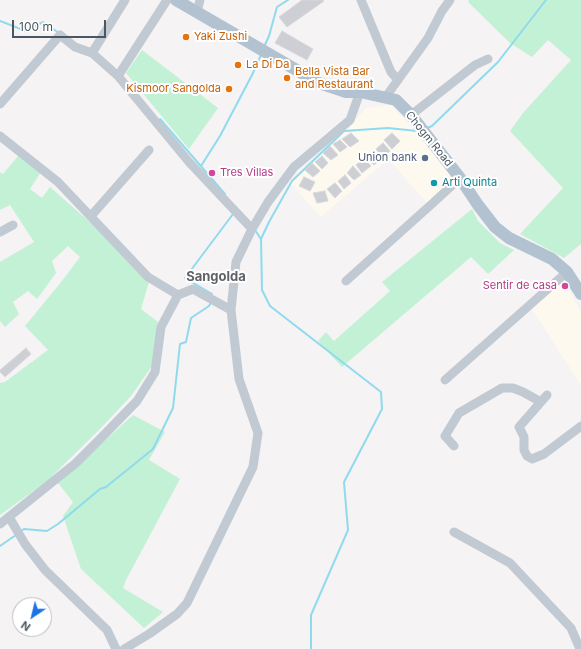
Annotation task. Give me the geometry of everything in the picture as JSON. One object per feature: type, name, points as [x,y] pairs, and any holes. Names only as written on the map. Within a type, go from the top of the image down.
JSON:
[{"type":"main road","name":"Chogm Road","points":[[176,0],[198,6],[319,83],[346,92],[360,92],[396,100],[411,115],[460,178],[495,227],[509,238],[552,259],[567,272],[581,294]]},
{"type":"street","points":[[92,53],[125,0]]},
{"type":"street","points":[[118,76],[168,0]]},
{"type":"street","points":[[361,0],[391,72],[398,80]]},
{"type":"street","points":[[385,98],[428,38],[442,11],[450,0]]},
{"type":"street","points":[[0,104],[60,35],[74,47],[92,53],[118,76],[189,162],[252,229]]},
{"type":"street","points":[[411,115],[475,65],[488,59]]},
{"type":"street","points":[[124,649],[149,634],[177,614],[187,603],[253,467],[258,433],[240,379],[231,310],[236,262],[252,229],[268,202],[294,167],[350,120],[360,92]]},
{"type":"street","points":[[0,136],[58,182],[148,277],[178,295]]},
{"type":"street","points":[[91,216],[149,150]]},
{"type":"street","points":[[346,281],[460,178]]},
{"type":"street","points":[[0,232],[13,225]]},
{"type":"street","points":[[445,380],[567,272]]},
{"type":"street","points":[[0,524],[76,463],[137,401],[155,372],[161,327],[178,295],[193,289],[231,310]]},
{"type":"street","points":[[454,446],[445,436],[459,413],[502,388],[513,388],[541,402]]},
{"type":"street","points":[[547,395],[519,427],[524,437],[524,450],[528,456],[532,459],[544,454],[581,426]]},
{"type":"street","points":[[9,517],[45,570],[107,630],[116,649]]},
{"type":"street","points":[[454,532],[510,563],[571,628],[580,649]]},
{"type":"shaded area","points":[[391,105],[456,178],[427,203],[388,159],[321,217],[290,183],[344,133],[366,108]]},
{"type":"shaded area","points":[[563,280],[581,312],[581,385],[531,308]]},
{"type":"green space","points":[[469,0],[581,0],[581,244],[564,258],[520,234],[563,188],[510,131],[523,113],[571,60],[548,40],[532,57],[510,43],[468,2]]},
{"type":"green space","points":[[142,50],[218,108],[189,149],[126,73]]},
{"type":"green space","points":[[19,155],[41,172],[30,189],[42,198],[50,187],[92,224],[149,282],[141,309],[158,322],[152,366],[131,396],[46,482],[0,515],[0,383],[5,382],[48,350],[25,326],[80,257],[68,246],[52,261],[56,273],[37,299],[28,291],[13,302],[19,314],[5,327],[0,321],[0,262],[34,242],[10,205],[0,210],[0,172],[3,174]]},
{"type":"green space","points":[[472,209],[478,221],[500,243],[514,250],[488,274],[471,257],[342,367],[318,341],[326,332],[334,341],[390,291],[382,282]]},
{"type":"green space","points":[[133,415],[165,432],[149,460],[180,479],[123,588],[163,612],[144,628],[81,569],[63,516],[73,502],[58,483]]},
{"type":"building","points":[[302,0],[324,1],[287,27],[279,17]]},
{"type":"building","points":[[282,31],[313,49],[307,60],[275,43]]},
{"type":"building","points":[[351,133],[359,141],[350,147],[342,139]]},
{"type":"building","points":[[392,133],[400,141],[392,149],[384,140]]},
{"type":"building","points":[[340,140],[347,147],[340,152],[333,144]]},
{"type":"building","points":[[383,143],[390,151],[383,158],[376,149]]},
{"type":"building","points":[[330,146],[338,155],[331,160],[323,153]]},
{"type":"building","points":[[374,151],[381,159],[374,165],[366,157]]},
{"type":"building","points":[[322,156],[328,163],[322,169],[315,162]]},
{"type":"building","points":[[364,158],[371,166],[362,173],[356,165]]},
{"type":"building","points":[[312,163],[320,171],[313,177],[305,170]]},
{"type":"building","points":[[353,166],[361,175],[354,180],[347,173]]},
{"type":"building","points":[[345,175],[351,183],[344,189],[338,181]]},
{"type":"building","points":[[304,177],[315,182],[310,191],[299,186]]},
{"type":"building","points":[[335,183],[342,191],[335,198],[327,189]]},
{"type":"building","points":[[325,191],[328,201],[317,203],[313,193]]},
{"type":"building","points":[[26,348],[31,354],[5,377],[0,370]]},
{"type":"waterway","points":[[264,47],[269,36],[277,7],[288,0]]},
{"type":"waterway","points":[[427,128],[432,126],[498,62],[546,0]]},
{"type":"waterway","points":[[0,21],[26,31],[43,22],[59,33]]},
{"type":"waterway","points":[[201,166],[220,136],[261,55]]},
{"type":"waterway","points":[[160,119],[225,194]]},
{"type":"waterway","points":[[311,649],[311,615],[348,530],[344,482],[382,409],[381,392],[270,306],[262,290],[261,239],[292,181],[344,131],[388,128],[417,131]]},
{"type":"waterway","points":[[212,294],[185,278],[233,214]]},
{"type":"waterway","points":[[255,230],[261,239]]},
{"type":"waterway","points":[[21,531],[24,529],[47,531],[58,524],[100,489],[106,487],[153,449],[173,408],[180,344],[186,342],[191,318],[209,306],[211,302]]},
{"type":"waterway","points":[[0,546],[16,535]]},
{"type":"place","name":"Yaki Zushi","points":[[186,37]]},
{"type":"place","name":"La Di Da","points":[[238,65]]},
{"type":"place","name":"Bella Vista Bar and Restaurant","points":[[287,78]]},
{"type":"place","name":"Kismoor Sangolda","points":[[229,89]]},
{"type":"place","name":"Union bank","points":[[425,158]]},
{"type":"place","name":"Tres Villas","points":[[212,173]]},
{"type":"place","name":"Arti Quinta","points":[[434,183]]},
{"type":"place","name":"Sentir de casa","points":[[565,286]]},
{"type":"district","name":"Sangolda","points":[[216,277]]}]
